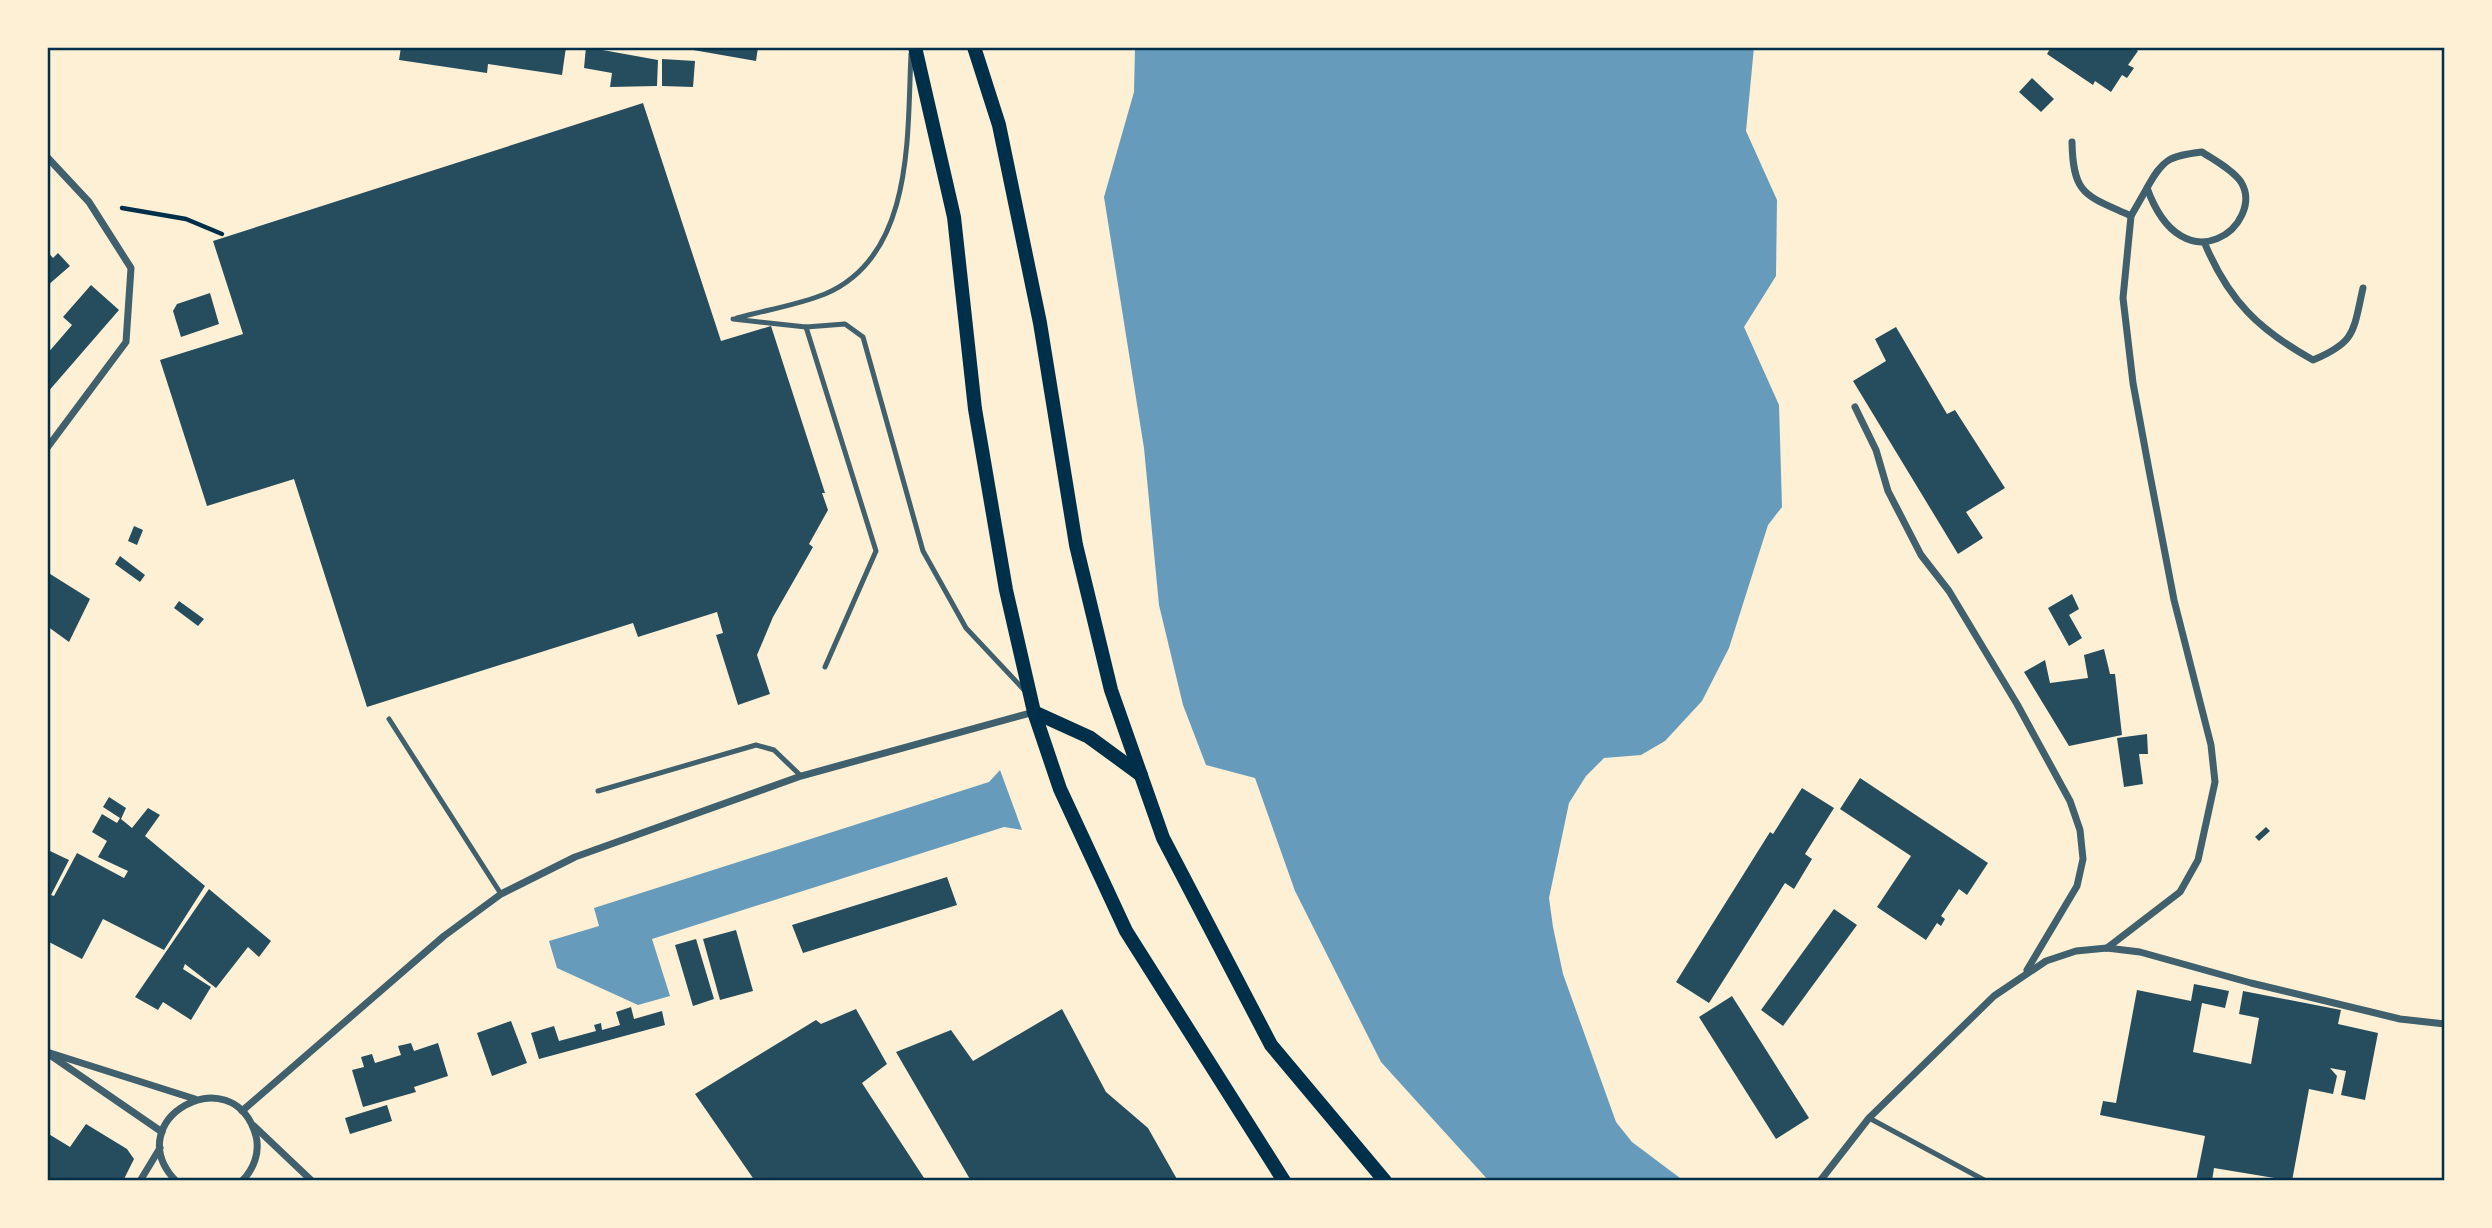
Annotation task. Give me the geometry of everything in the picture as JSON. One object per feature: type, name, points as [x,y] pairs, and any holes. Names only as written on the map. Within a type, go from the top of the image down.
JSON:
[{"type":"main road","points":[[913,47],[954,217],[975,409],[1006,590],[1034,712],[1059,789],[1126,931],[1284,1181]]},
{"type":"main road","points":[[974,47],[999,125],[1040,323],[1076,545],[1111,690],[1163,838],[1271,1045],[1385,1181]]},
{"type":"main road","points":[[1034,712],[1090,737],[1142,775]]},
{"type":"street","points":[[2072,142],[2073,172],[2085,195],[2131,216]]},
{"type":"street","points":[[2107,948],[2180,892],[2198,860],[2215,782],[2211,745],[2174,600],[2133,383],[2123,298],[2131,216],[2158,167],[2174,155],[2202,152],[2240,181],[2247,201],[2240,220],[2224,235],[2205,244],[2185,240],[2168,228],[2156,213],[2147,188]]},
{"type":"street","points":[[47,157],[89,202],[131,268],[126,342],[47,448]]},
{"type":"street","points":[[2205,244],[2220,280],[2245,309],[2281,342],[2313,360],[2342,348],[2355,325],[2363,288]]},
{"type":"street","points":[[1855,407],[1876,450],[1888,491],[1921,555],[1976,633],[2070,801],[2080,830],[2083,859],[2077,886],[2025,973]]},
{"type":"street","points":[[242,1111],[444,936],[501,894],[575,857],[801,776],[1034,712]]},
{"type":"street","points":[[1820,1181],[1869,1118],[1994,996],[2046,961],[2076,951],[2107,948],[2184,963],[2251,984],[2400,1019],[2445,1024]]},
{"type":"street","points":[[47,1053],[196,1099]]},
{"type":"street","points":[[47,1053],[162,1132]]},
{"type":"street","points":[[176,1181],[162,1161],[162,1132],[169,1117],[181,1105],[196,1099],[213,1098],[229,1102],[242,1111],[253,1125],[312,1181]]},
{"type":"street","points":[[242,1181],[256,1159],[257,1142],[253,1125]]},
{"type":"street","points":[[140,1181],[160,1147]]},
{"type":"lane","points":[[913,47],[905,167],[891,219],[878,249],[853,278],[825,293],[733,318],[806,327],[845,324],[863,337],[923,551],[966,628],[1030,696]]},
{"type":"lane","points":[[806,327],[876,551],[825,667]]},
{"type":"lane","points":[[389,719],[501,894]]},
{"type":"lane","points":[[598,791],[756,745],[774,750],[801,776]]},
{"type":"lane","points":[[1869,1118],[1986,1181]]},
{"type":"path","points":[[89,202],[186,219],[222,234]]},
{"type":"water","points":[[1135,47],[1754,47],[1746,131],[1777,200],[1776,276],[1744,327],[1779,405],[1782,507],[1768,525],[1729,648],[1702,701],[1665,741],[1641,755],[1604,758],[1586,776],[1569,803],[1549,898],[1563,974],[1616,1122],[1632,1142],[1684,1181],[1489,1181],[1381,1062],[1295,891],[1255,778],[1206,765],[1183,705],[1159,605],[1144,448],[1104,197],[1134,92]]},
{"type":"water","points":[[1000,770],[1022,830],[1004,827],[652,939],[670,996],[638,1005],[557,968],[549,941],[599,926],[594,908],[989,782]]},
{"type":"building","points":[[401,47],[566,47],[562,75],[488,64],[487,73],[399,60]]},
{"type":"building","points":[[586,47],[658,60],[657,86],[610,87],[612,73],[584,68]]},
{"type":"building","points":[[676,47],[758,47],[756,61]]},
{"type":"building","points":[[2051,47],[2133,47],[2138,51],[2128,65],[2134,68],[2127,78],[2122,75],[2111,92],[2095,81],[2093,85],[2047,54]]},
{"type":"building","points":[[662,59],[695,61],[693,87],[662,86]]},
{"type":"building","points":[[2032,78],[2054,99],[2041,112],[2019,92]]},
{"type":"building","points":[[643,103],[721,341],[771,326],[825,493],[822,493],[828,510],[809,544],[813,547],[773,617],[757,655],[770,694],[738,705],[716,635],[723,633],[717,612],[638,637],[633,623],[367,707],[294,479],[207,506],[160,360],[243,334],[213,241]]},
{"type":"building","points":[[47,251],[53,258],[58,253],[70,266],[47,286]]},
{"type":"building","points":[[91,285],[119,310],[47,393],[47,354],[72,325],[63,317]]},
{"type":"building","points":[[210,293],[219,324],[181,337],[173,311],[177,304]]},
{"type":"building","points":[[1896,327],[1947,414],[1955,410],[2005,488],[1966,512],[1983,538],[1958,554],[1853,381],[1886,361],[1875,339]]},
{"type":"building","points":[[134,526],[143,530],[137,545],[128,541]]},
{"type":"building","points":[[120,556],[145,575],[140,582],[115,564]]},
{"type":"building","points":[[47,572],[90,599],[69,642],[47,626]]},
{"type":"building","points":[[2072,594],[2079,609],[2069,615],[2082,638],[2069,646],[2048,608]]},
{"type":"building","points":[[179,601],[204,619],[198,626],[174,608]]},
{"type":"building","points":[[2104,649],[2110,674],[2115,674],[2122,735],[2069,746],[2024,672],[2045,660],[2050,683],[2088,678],[2084,655]]},
{"type":"building","points":[[2147,734],[2148,754],[2139,754],[2143,784],[2124,787],[2117,738]]},
{"type":"building","points":[[1860,778],[1988,863],[1967,895],[1959,889],[1941,916],[1945,919],[1941,926],[1937,923],[1926,940],[1877,907],[1911,856],[1840,809]]},
{"type":"building","points":[[1802,788],[1834,808],[1805,854],[1812,859],[1794,889],[1785,883],[1709,1003],[1676,982],[1770,832],[1773,834]]},
{"type":"building","points":[[109,797],[126,808],[121,819],[132,828],[148,808],[160,815],[145,836],[205,886],[164,950],[103,919],[82,959],[47,941],[47,856],[50,851],[69,860],[51,895],[54,896],[77,853],[124,878],[128,871],[98,857],[107,841],[92,832],[102,814],[117,823],[120,818],[103,807]]},
{"type":"building","points":[[2266,827],[2270,831],[2259,841],[2255,837]]},
{"type":"building","points":[[947,877],[957,905],[803,953],[792,925]]},
{"type":"building","points":[[209,889],[271,941],[259,957],[248,947],[216,988],[185,964],[183,969],[211,987],[191,1020],[163,1002],[158,1010],[135,997]]},
{"type":"building","points":[[1834,909],[1857,925],[1783,1026],[1761,1010]]},
{"type":"building","points":[[736,930],[753,991],[720,1000],[703,939]]},
{"type":"building","points":[[696,939],[714,999],[693,1006],[675,945]]},
{"type":"building","points":[[2194,984],[2229,991],[2225,1008],[2202,1003],[2193,1052],[2251,1064],[2259,1018],[2239,1014],[2243,991],[2341,1010],[2338,1024],[2378,1033],[2365,1100],[2341,1095],[2346,1071],[2330,1068],[2337,1076],[2333,1094],[2309,1089],[2292,1181],[2214,1168],[2212,1181],[2196,1181],[2205,1136],[2100,1115],[2103,1101],[2116,1103],[2137,990],[2191,1001]]},
{"type":"building","points":[[1732,996],[1809,1118],[1776,1139],[1699,1017]]},
{"type":"building","points":[[631,1007],[634,1019],[662,1011],[665,1025],[539,1059],[531,1033],[554,1026],[559,1041],[596,1031],[594,1025],[601,1023],[602,1030],[620,1025],[616,1012]]},
{"type":"building","points":[[856,1009],[887,1064],[862,1083],[926,1181],[755,1181],[695,1094],[816,1020],[821,1024]]},
{"type":"building","points":[[1062,1009],[1106,1092],[1148,1128],[1178,1181],[971,1181],[896,1052],[951,1030],[973,1061]]},
{"type":"building","points":[[511,1021],[527,1063],[492,1076],[477,1033]]},
{"type":"building","points":[[411,1043],[414,1051],[438,1043],[448,1076],[414,1087],[416,1092],[363,1107],[352,1070],[364,1067],[361,1057],[372,1054],[375,1063],[401,1055],[398,1046]]},
{"type":"building","points":[[387,1105],[392,1121],[350,1134],[345,1118]]},
{"type":"building","points":[[86,1124],[127,1149],[134,1159],[123,1181],[47,1181],[47,1133],[70,1147]]}]
